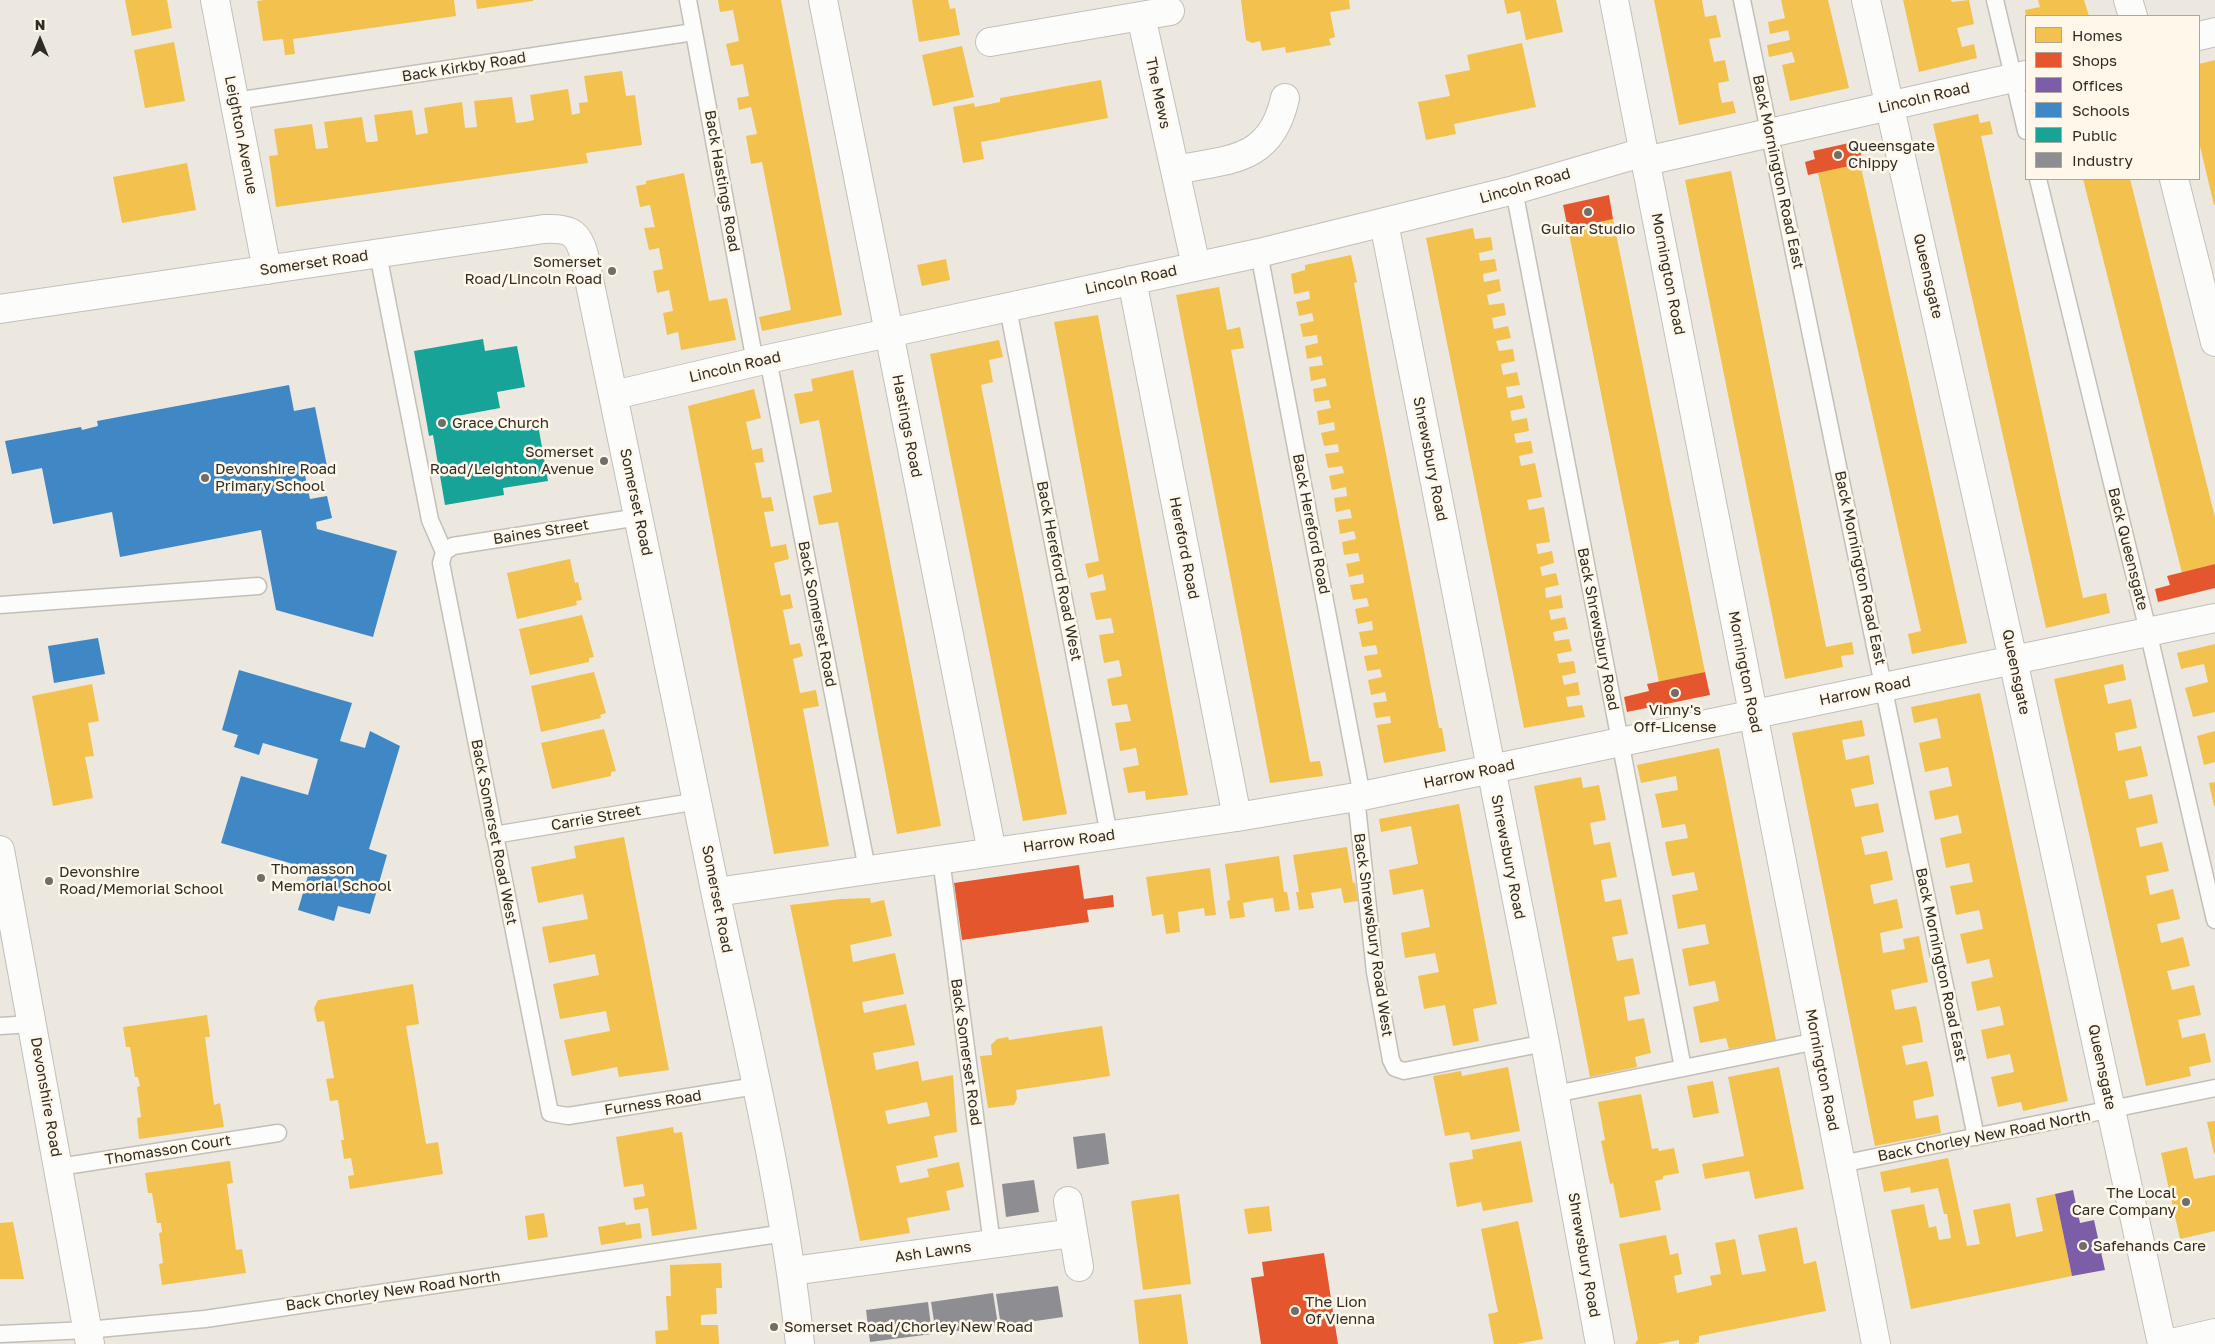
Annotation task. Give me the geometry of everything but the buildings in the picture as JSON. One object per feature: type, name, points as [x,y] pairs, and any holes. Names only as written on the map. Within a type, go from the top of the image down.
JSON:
[{"type":"street","name":"Leighton Avenue","points":[[215,0],[267,270]]},
{"type":"street","name":"Hastings Road","points":[[823,0],[992,852]]},
{"type":"street","name":"Mornington Road","points":[[1614,0],[1876,1344]]},
{"type":"street","name":"Queensgate","points":[[1866,0],[2013,660],[2162,1344]]},
{"type":"street","points":[[2128,0],[2133,15]]},
{"type":"street","points":[[990,42],[1170,11]]},
{"type":"street","name":"The Mews","points":[[1141,16],[1196,266]]},
{"type":"street","points":[[2200,36],[2215,32]]},
{"type":"street","name":"Lincoln Road","points":[[614,395],[761,361],[1259,253],[1645,156],[1770,133],[2020,76]]},
{"type":"street","points":[[1175,170],[1240,157],[1258,148],[1273,132],[1281,117],[1285,98]]},
{"type":"street","points":[[2174,180],[2215,342]]},
{"type":"street","name":"Shrewsbury Road","points":[[1384,223],[1555,1094],[1600,1344]]},
{"type":"street","name":"Somerset Road","points":[[0,310],[544,229],[567,230],[576,236],[581,244],[614,395],[756,1086],[792,1271],[800,1344]]},
{"type":"street","name":"Hereford Road","points":[[1132,280],[1237,817]]},
{"type":"street","name":"Harrow Road","points":[[716,892],[1237,817],[1359,797],[2215,618]]},
{"type":"street","name":"Devonshire Road","points":[[0,850],[89,1337]]},
{"type":"street","points":[[1068,1201],[1079,1267]]},
{"type":"street","name":"Ash Lawns","points":[[792,1271],[1073,1233]]},
{"type":"street","points":[[2168,1344],[2215,1333]]},
{"type":"lane","name":"Back Hastings Road","points":[[688,0],[761,361]]},
{"type":"lane","name":"Back Mornington Road East","points":[[1742,0],[1976,1137]]},
{"type":"lane","points":[[1995,0],[2020,76],[2025,123]]},
{"type":"lane","name":"Back Kirkby Road","points":[[234,101],[694,32]]},
{"type":"lane","name":"Back Queensgate","points":[[2038,180],[2148,631],[2215,920]]},
{"type":"lane","name":"Back Shrewsbury Road","points":[[1514,190],[1683,1068]]},
{"type":"lane","name":"Back Hereford Road","points":[[1259,253],[1359,797]]},
{"type":"lane","points":[[378,254],[430,520],[444,552]]},
{"type":"lane","name":"Back Hereford Road West","points":[[1008,308],[1110,835]]},
{"type":"lane","name":"Back Somerset Road","points":[[761,361],[867,869]]},
{"type":"lane","name":"Baines Street","points":[[444,552],[453,546],[639,517]]},
{"type":"lane","name":"Back Somerset Road West","points":[[444,552],[441,563],[550,1113]]},
{"type":"lane","points":[[0,605],[258,586]]},
{"type":"lane","name":"Back Shrewsbury Road West","points":[[1359,797],[1375,972],[1391,1060],[1395,1068],[1404,1071],[1545,1044]]},
{"type":"lane","name":"Carrie Street","points":[[494,835],[698,801]]},
{"type":"lane","name":"Back Somerset Road","points":[[941,859],[992,1244]]},
{"type":"lane","points":[[0,1026],[32,1024]]},
{"type":"lane","points":[[1555,1094],[1817,1041]]},
{"type":"lane","name":"Furness Road","points":[[550,1113],[568,1116],[756,1086]]},
{"type":"lane","name":"Back Chorley New Road North","points":[[1840,1164],[2215,1088]]},
{"type":"lane","name":"Thomasson Court","points":[[59,1167],[278,1133]]},
{"type":"lane","name":"Back Chorley New Road North","points":[[0,1334],[89,1337],[785,1233]]},
{"type":"place","name":"Queensgate Chippy","points":[[1838,155]]},
{"type":"place","name":"Guitar Studio","points":[[1588,212]]},
{"type":"place","name":"Somerset Road/Lincoln Road","points":[[612,271]]},
{"type":"place","name":"Grace Church","points":[[442,423]]},
{"type":"place","name":"Somerset Road/Leighton Avenue","points":[[604,461]]},
{"type":"place","name":"Devonshire Road Primary School","points":[[205,478]]},
{"type":"place","name":"Vinny's Off-License","points":[[1675,693]]},
{"type":"place","name":"Thomasson Memorial School","points":[[261,878]]},
{"type":"place","name":"Devonshire Road/Memorial School","points":[[49,881]]},
{"type":"place","name":"The Local Care Company","points":[[2186,1202]]},
{"type":"place","name":"Safehands Care","points":[[2083,1246]]},
{"type":"place","name":"The Lion Of Vienna","points":[[1295,1311]]},
{"type":"place","name":"Somerset Road/Chorley New Road","points":[[774,1327]]}]
